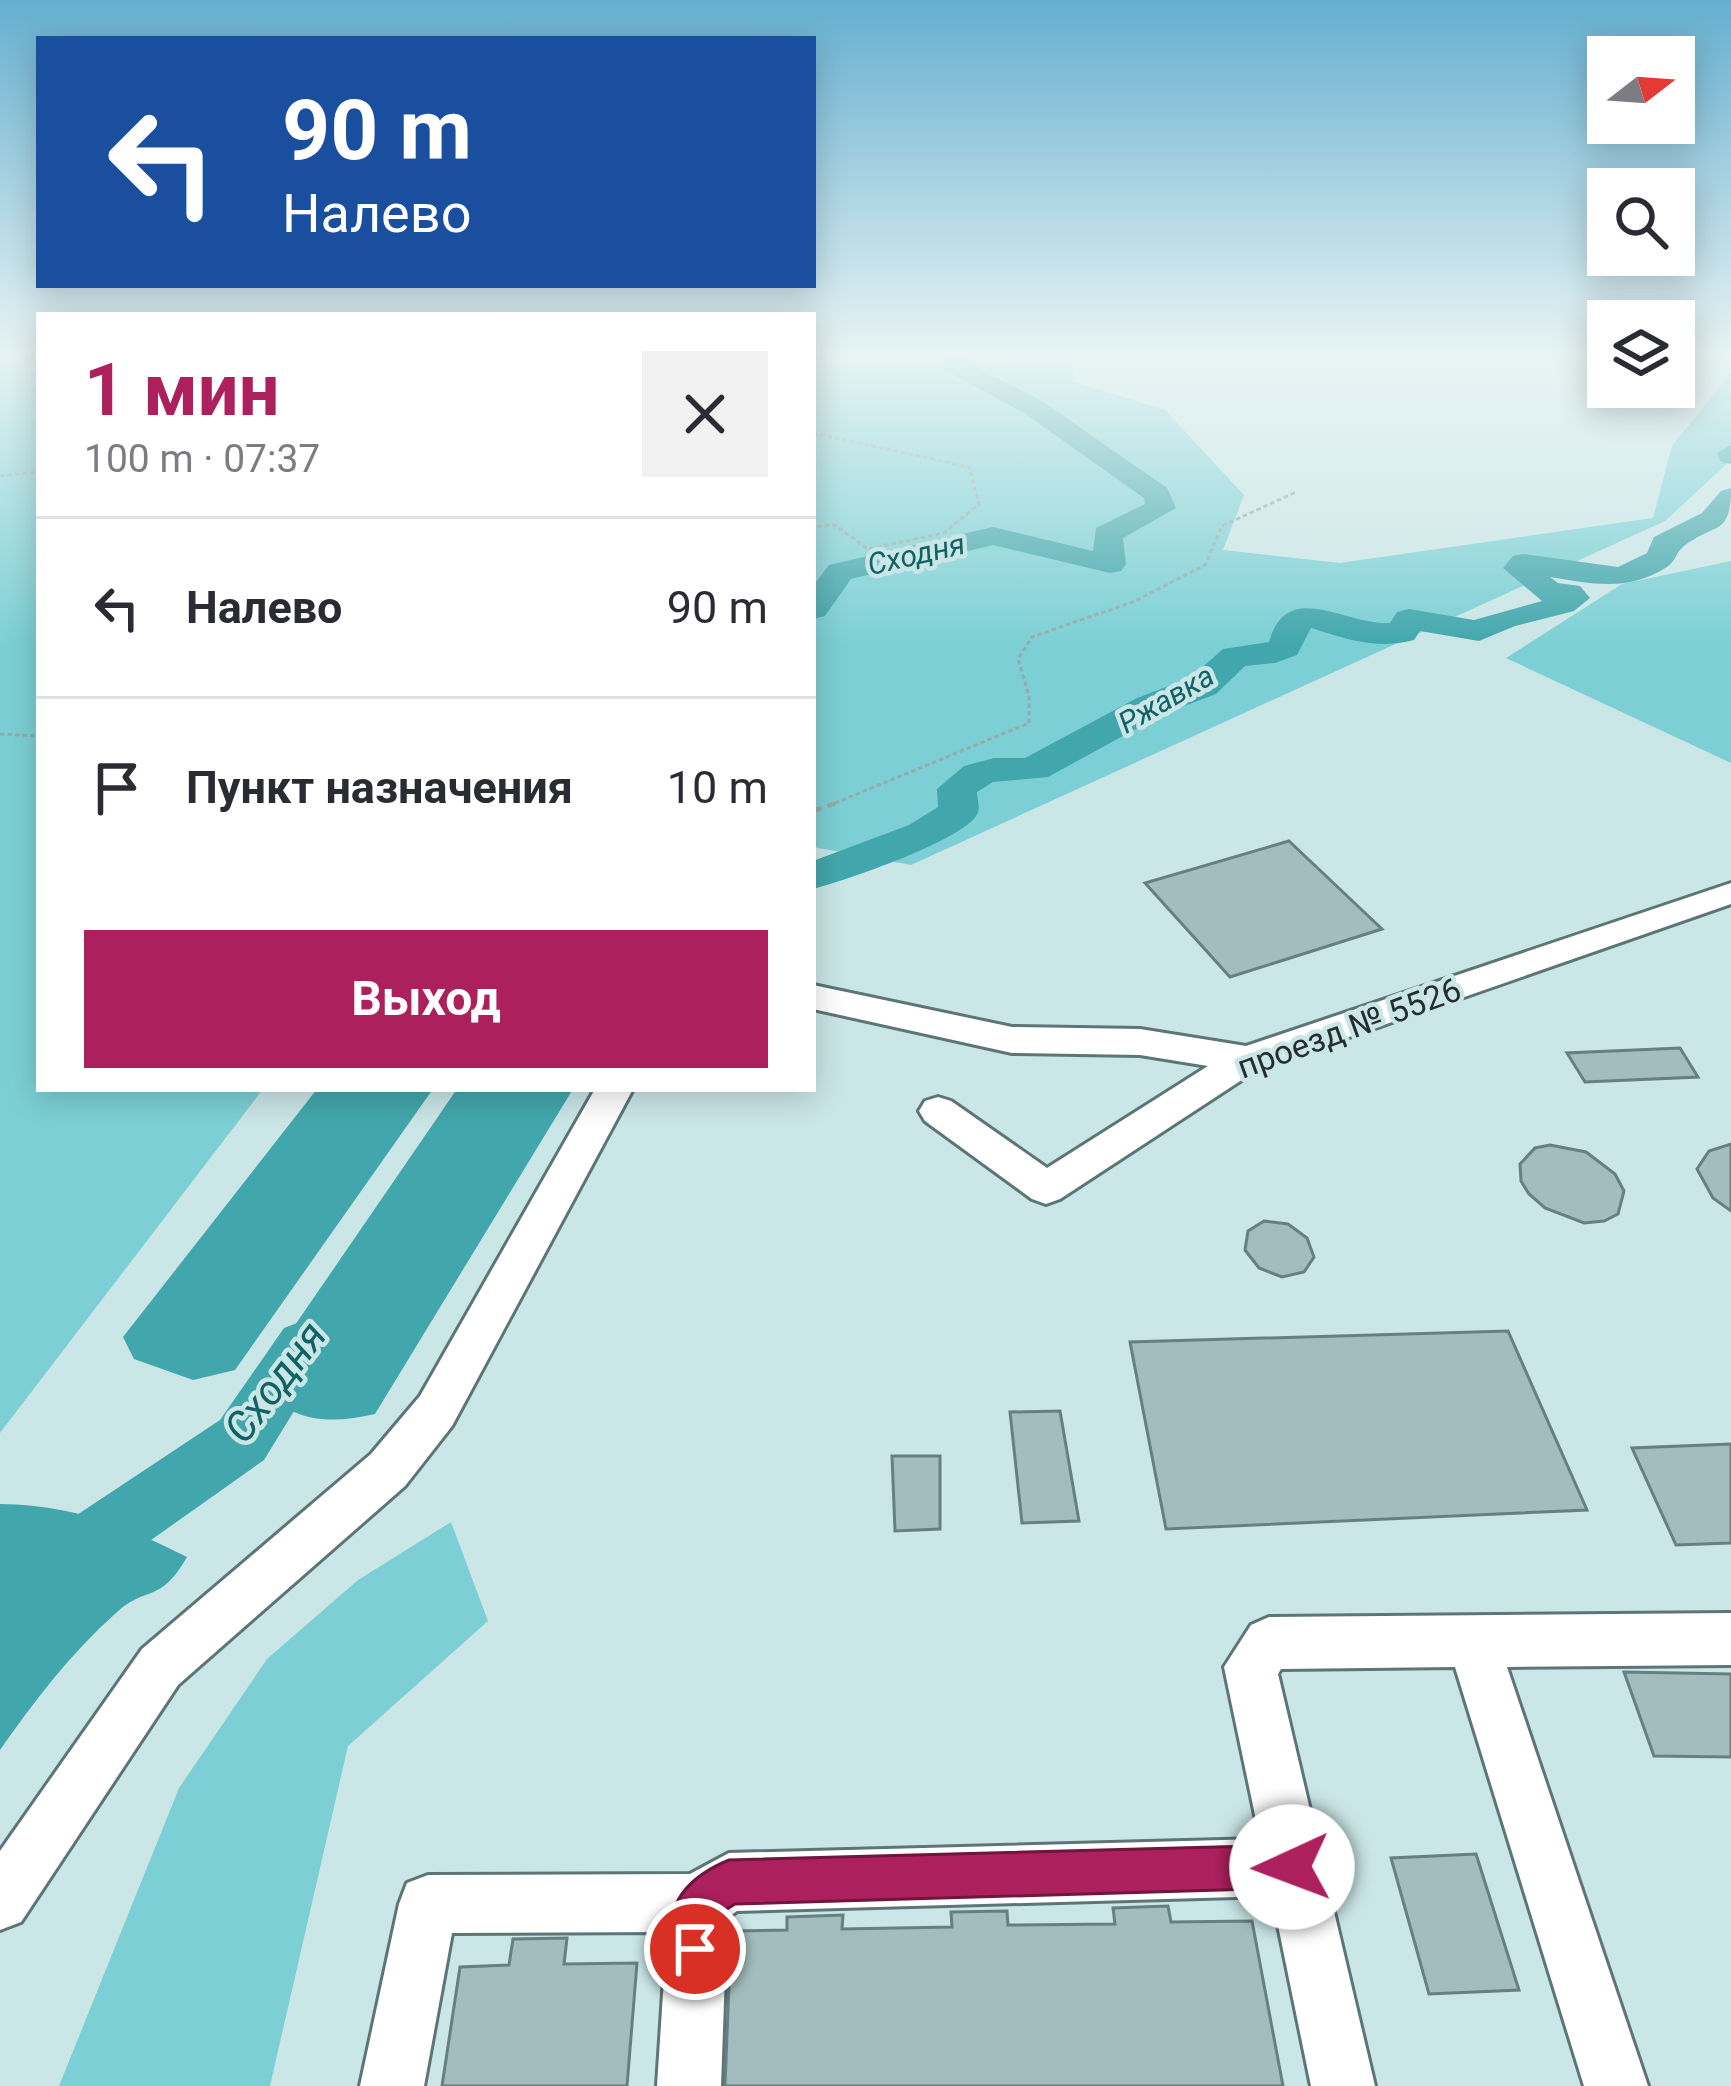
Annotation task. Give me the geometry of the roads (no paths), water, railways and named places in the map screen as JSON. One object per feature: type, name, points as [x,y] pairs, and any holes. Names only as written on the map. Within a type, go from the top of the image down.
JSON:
[{"type":"street","name":"проезд № 5526","points":[[938,1112],[1046,1188],[1247,1059],[1731,893]]},
{"type":"street","points":[[816,998],[1012,1040],[1139,1042],[1247,1059]]},
{"type":"street","points":[[0,1901],[160,1667],[388,1470],[436,1411],[612,1092]]},
{"type":"street","points":[[1343,2086],[1250,1667],[1269,1642],[1731,1639]]},
{"type":"street","points":[[1473,1641],[1616,2086]]},
{"type":"street","points":[[392,2086],[428,1904],[698,1903],[729,1882],[1292,1867]]},
{"type":"street","points":[[688,2086],[698,1903]]},
{"type":"water","points":[[315,1092],[431,1092],[235,1370],[193,1380],[134,1359],[123,1337]]},
{"type":"water","points":[[455,1092],[571,1092],[375,1414],[309,1417],[281,1405],[258,1379]]},
{"type":"water","points":[[0,1504],[51,1508],[97,1519],[187,1557],[169,1582],[127,1604],[84,1644],[0,1750]]},
{"type":"waterway","name":"Сходня","points":[[816,605],[840,572],[993,536],[1110,564],[1107,534],[1161,508],[1157,494],[1095,450]]},
{"type":"waterway","name":"Ржавка","points":[[816,875],[923,834],[958,812],[957,789],[978,774],[1034,769],[1150,706],[1203,686],[1235,656],[1285,648],[1291,624],[1301,619],[1317,618],[1365,634],[1402,633],[1409,619],[1479,631],[1574,598],[1569,593],[1550,593],[1519,568],[1524,563],[1624,576],[1661,558],[1665,544],[1713,519],[1731,497]]},
{"type":"waterway","name":"Сходня","points":[[0,1606],[242,1440],[305,1346]]}]
